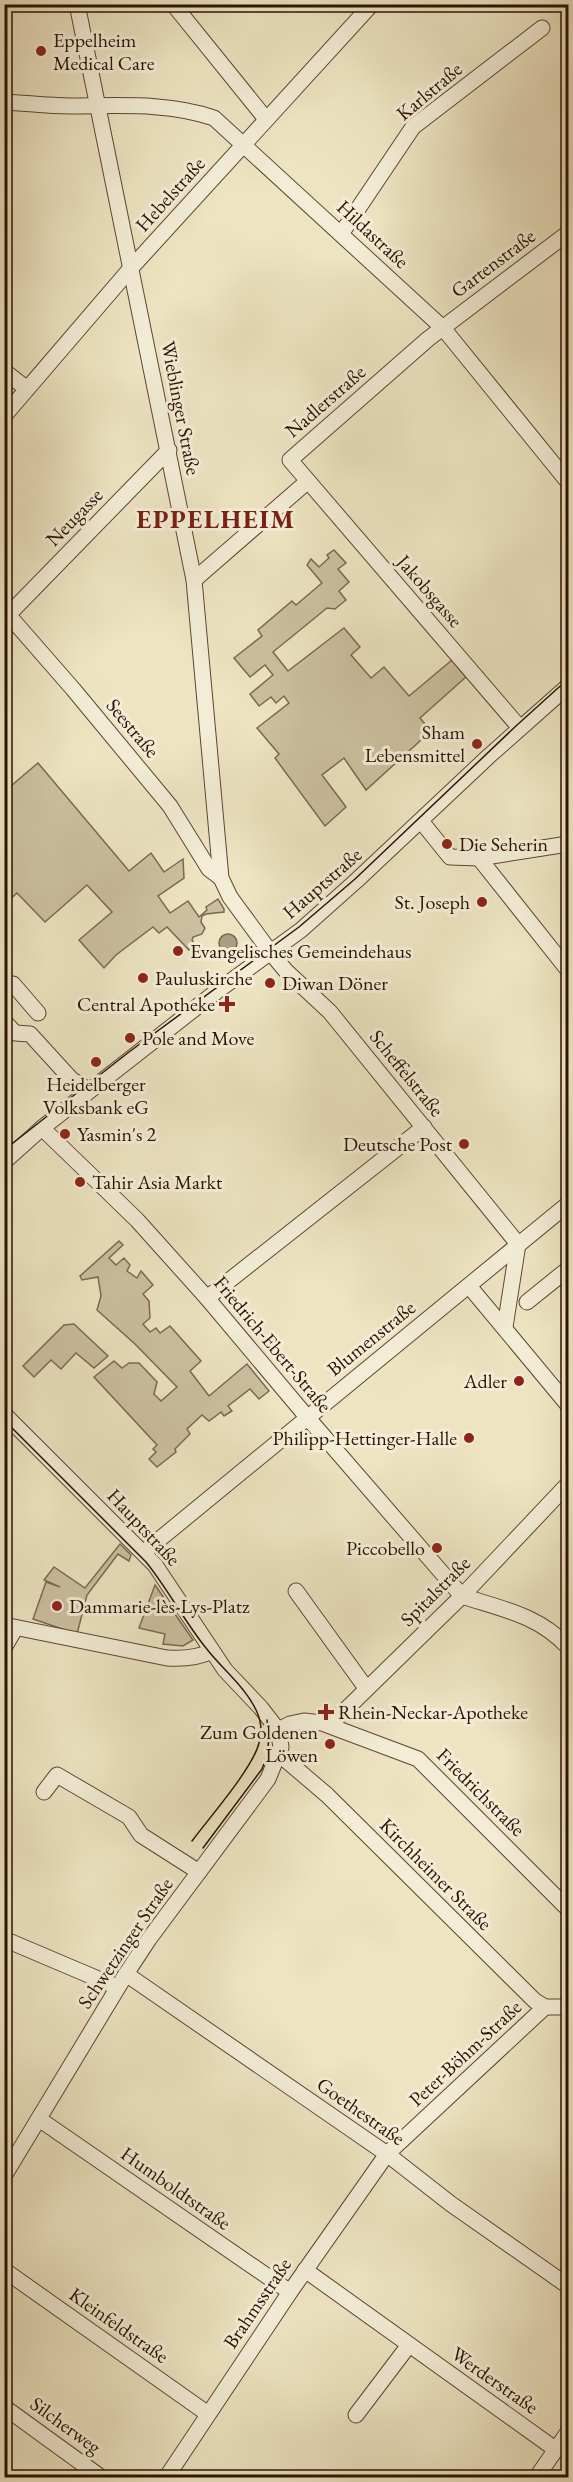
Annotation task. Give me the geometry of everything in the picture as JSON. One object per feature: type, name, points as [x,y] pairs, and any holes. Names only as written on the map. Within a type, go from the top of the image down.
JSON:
[{"type":"street","name":"Wieblinger Straße","points":[[77,4],[194,580],[222,878],[230,897],[271,953]]},
{"type":"street","points":[[173,4],[266,119]]},
{"type":"street","name":"Hebelstraße","points":[[4,416],[131,268],[372,4]]},
{"type":"street","name":"Karlstraße","points":[[341,234],[413,127],[543,28]]},
{"type":"street","name":"Hildastraße","points":[[4,102],[170,108],[194,111],[214,118],[443,328],[568,482]]},
{"type":"street","name":"Gartenstraße","points":[[443,328],[568,233]]},
{"type":"street","name":"Nadlerstraße","points":[[308,481],[290,460],[443,328]]},
{"type":"street","points":[[4,371],[27,389]]},
{"type":"street","name":"Neugasse","points":[[7,612],[169,450]]},
{"type":"street","points":[[194,580],[308,481]]},
{"type":"street","name":"Jakobsgasse","points":[[308,481],[520,728]]},
{"type":"street","name":"Seestraße","points":[[7,612],[170,806],[208,869],[222,878]]},
{"type":"street","name":"Hauptstraße","points":[[4,1162],[42,1128],[271,953],[335,901],[568,686]]},
{"type":"street","points":[[421,821],[450,857],[479,858],[568,844]]},
{"type":"street","points":[[479,858],[568,969]]},
{"type":"street","name":"Scheffelstraße","points":[[271,953],[330,1012],[518,1244]]},
{"type":"street","points":[[4,992],[13,984],[38,1013]]},
{"type":"street","points":[[10,1027],[30,1034],[72,1080],[81,1085]]},
{"type":"street","points":[[207,1298],[424,1127]]},
{"type":"street","name":"Friedrich-Ebert-Straße","points":[[42,1128],[137,1220],[207,1298],[462,1596]]},
{"type":"street","name":"Blumenstraße","points":[[144,1552],[568,1204]]},
{"type":"street","points":[[505,1327],[518,1244]]},
{"type":"street","points":[[526,1302],[568,1269]]},
{"type":"street","points":[[469,1286],[568,1405]]},
{"type":"street","name":"Hauptstraße","points":[[4,1414],[144,1552],[163,1575],[225,1670],[261,1708],[279,1734]]},
{"type":"street","name":"Spitalstraße","points":[[330,1725],[462,1596],[568,1484]]},
{"type":"street","points":[[296,1591],[366,1688]]},
{"type":"street","points":[[462,1596],[537,1621],[554,1632],[568,1647]]},
{"type":"street","points":[[4,1648],[10,1627],[167,1658],[200,1656],[212,1650]]},
{"type":"street","name":"Friedrichstraße","points":[[279,1734],[290,1724],[304,1722],[330,1725],[418,1759],[568,1909]]},
{"type":"street","name":"Schwetzinger Straße","points":[[4,2176],[10,2154],[39,2119],[122,1981],[268,1779],[280,1755],[279,1734]]},
{"type":"street","name":"Kirchheimer Straße","points":[[280,1755],[327,1795],[535,2001],[545,2007]]},
{"type":"street","points":[[44,1792],[57,1775],[129,1817],[141,1835],[199,1872]]},
{"type":"street","name":"Goethestraße","points":[[4,1939],[122,1981],[387,2154],[451,2204],[568,2286]]},
{"type":"street","points":[[545,2007],[568,2007]]},
{"type":"street","name":"Peter-Böhm-Straße","points":[[387,2154],[545,2007]]},
{"type":"street","name":"Humboldtstraße","points":[[39,2119],[290,2292]]},
{"type":"street","name":"Brahmsstraße","points":[[166,2478],[305,2270],[387,2154]]},
{"type":"street","name":"Kleinfeldstraße","points":[[4,2270],[208,2414]]},
{"type":"street","name":"Werderstraße","points":[[305,2270],[555,2449]]},
{"type":"street","points":[[356,2415],[409,2345]]},
{"type":"street","name":"Silcherweg","points":[[4,2406],[102,2478]]},
{"type":"street","points":[[536,2478],[568,2432]]},
{"type":"shaded area","points":[[334,550],[346,563],[338,569],[349,582],[339,591],[346,600],[335,609],[327,608],[273,652],[288,671],[344,628],[360,647],[351,655],[371,678],[384,667],[409,696],[452,660],[466,677],[420,718],[431,731],[366,790],[344,758],[322,775],[346,807],[325,826],[275,758],[279,754],[257,728],[289,703],[284,696],[276,703],[271,697],[259,706],[250,694],[273,675],[265,665],[250,677],[234,658],[262,636],[258,630],[292,601],[296,605],[322,583],[307,565],[311,559],[319,567],[329,558],[327,555]]},
{"type":"shaded area","points":[[38,763],[129,871],[151,853],[164,872],[183,859],[184,878],[158,896],[170,913],[188,901],[199,917],[207,910],[206,907],[218,899],[224,912],[202,916],[201,922],[205,928],[202,934],[193,937],[192,940],[196,946],[189,950],[167,927],[159,933],[153,927],[116,955],[104,968],[79,940],[112,912],[87,885],[45,922],[17,893],[5,904],[5,791]]},
{"type":"shaded area","points":[[228,934],[234,937],[237,943],[234,949],[228,952],[222,949],[219,943],[222,937]]},
{"type":"shaded area","points":[[119,1241],[123,1245],[109,1258],[116,1265],[124,1258],[130,1265],[127,1271],[137,1278],[141,1271],[153,1285],[143,1294],[149,1301],[150,1318],[143,1324],[150,1332],[156,1328],[160,1333],[170,1326],[201,1361],[190,1371],[209,1396],[247,1364],[269,1391],[259,1399],[250,1389],[228,1406],[232,1411],[224,1416],[221,1412],[209,1421],[202,1415],[187,1429],[190,1434],[175,1449],[176,1452],[157,1467],[149,1459],[156,1452],[153,1449],[157,1445],[94,1377],[114,1361],[122,1368],[129,1363],[139,1363],[157,1382],[154,1394],[161,1401],[177,1387],[135,1344],[97,1310],[101,1296],[98,1277],[82,1280],[80,1276]]},
{"type":"shaded area","points":[[74,1324],[108,1356],[94,1368],[76,1353],[61,1369],[51,1360],[34,1377],[23,1366],[64,1325]]},
{"type":"shaded area","points":[[120,1544],[131,1555],[129,1561],[118,1554],[87,1595],[77,1634],[33,1619],[46,1582],[60,1587],[44,1580],[54,1567],[85,1588]]},
{"type":"shaded area","points":[[155,1585],[193,1640],[183,1646],[163,1644],[165,1634],[139,1628]]},
{"type":"tram line","points":[[4,1150],[129,1052],[299,927],[355,879],[568,679]]},
{"type":"tram line","points":[[4,1420],[146,1562],[198,1638],[240,1686],[257,1712],[261,1731],[255,1753],[230,1793],[192,1841]]},
{"type":"tram line","points":[[203,1848],[262,1769],[268,1745],[267,1720]]},
{"type":"place","name":"Eppelheim Medical Care","points":[[41,51]]},
{"type":"place","name":"Sham Lebensmittel","points":[[477,744]]},
{"type":"place","name":"Die Seherin","points":[[447,844]]},
{"type":"place","name":"St. Joseph","points":[[482,902]]},
{"type":"place","name":"Evangelisches Gemeindehaus","points":[[178,951]]},
{"type":"place","name":"Pauluskirche","points":[[143,978]]},
{"type":"place","name":"Diwan Döner","points":[[270,983]]},
{"type":"place","name":"Central Apotheke","points":[[227,1004]]},
{"type":"place","name":"Pole and Move","points":[[130,1038]]},
{"type":"place","name":"Heidelberger Volksbank eG","points":[[96,1062]]},
{"type":"place","name":"Yasmin's 2","points":[[65,1134]]},
{"type":"place","name":"Deutsche Post","points":[[464,1144]]},
{"type":"place","name":"Tahir Asia Markt","points":[[80,1182]]},
{"type":"place","name":"Adler","points":[[519,1381]]},
{"type":"place","name":"Philipp-Hettinger-Halle","points":[[469,1438]]},
{"type":"place","name":"Piccobello","points":[[437,1548]]},
{"type":"place","name":"Dammarie-lès-Lys-Platz","points":[[57,1606]]},
{"type":"place","name":"Rhein-Neckar-Apotheke","points":[[326,1712]]},
{"type":"place","name":"Zum Goldenen Löwen","points":[[330,1744]]},
{"type":"district","name":"EPPELHEIM","points":[[216,519]]}]
